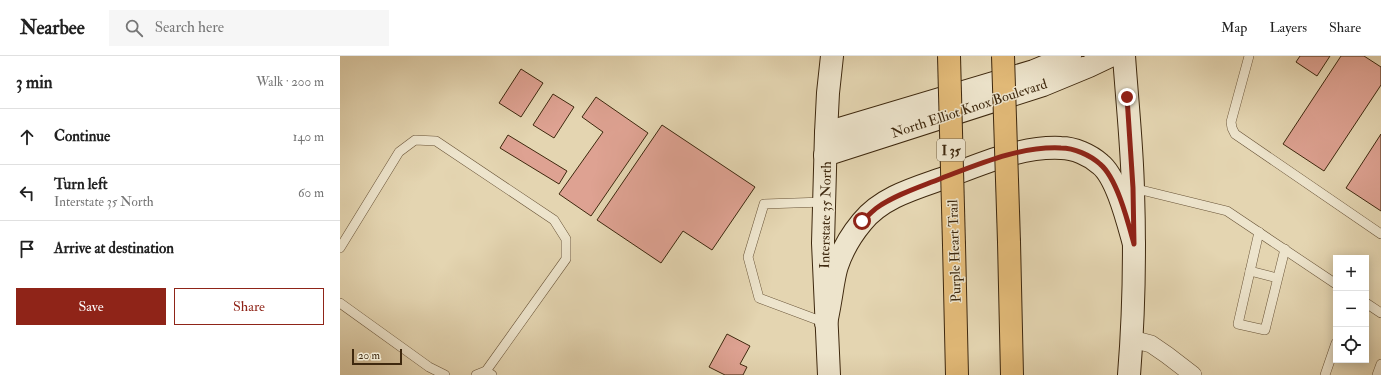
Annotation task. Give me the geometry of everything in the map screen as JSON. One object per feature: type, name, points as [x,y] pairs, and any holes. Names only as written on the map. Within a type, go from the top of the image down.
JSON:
[{"type":"highway","name":"Purple Heart Trail","points":[[949,56],[957,375]]},
{"type":"highway","points":[[1003,56],[1012,375]]},
{"type":"main road","name":"Interstate 35 North","points":[[829,375],[823,243],[828,93],[832,56]]},
{"type":"main road","name":"North Elliot Knox Boulevard","points":[[826,144],[1034,71],[1070,56]]},
{"type":"main road","name":"North Elliot Knox Boulevard","points":[[826,144],[1043,85],[1110,56]]},
{"type":"main road","points":[[1124,56],[1133,188],[1134,244],[1132,339],[1129,375]]},
{"type":"main road","points":[[826,323],[836,267],[862,221],[877,207],[918,187],[988,161],[1017,153],[1040,149],[1062,148],[1081,152],[1101,164],[1113,181],[1125,210],[1134,244]]},
{"type":"street","points":[[1132,339],[1151,344],[1193,375]]},
{"type":"lane","points":[[1249,56],[1231,122],[1235,134],[1381,234]]},
{"type":"lane","points":[[340,248],[399,152],[415,140],[436,141],[554,220],[566,238],[566,259],[489,373],[476,375]]},
{"type":"lane","points":[[1133,188],[1227,211],[1333,282]]},
{"type":"lane","points":[[824,202],[764,204],[748,257],[759,298],[826,323]]},
{"type":"lane","points":[[1258,232],[1238,324],[1265,330],[1284,249]]},
{"type":"lane","points":[[1250,271],[1277,278]]},
{"type":"lane","points":[[340,303],[429,367],[445,375]]},
{"type":"lane","points":[[1369,305],[1381,313]]},
{"type":"lane","points":[[1325,375],[1333,352]]},
{"type":"lane","points":[[1377,375],[1381,364]]},
{"type":"building","points":[[1300,56],[1330,56],[1317,76],[1296,62]]},
{"type":"building","points":[[1341,56],[1364,56],[1381,67],[1381,85],[1324,171],[1283,144]]},
{"type":"building","points":[[521,69],[543,83],[521,117],[499,103]]},
{"type":"building","points":[[553,94],[574,107],[554,138],[533,125]]},
{"type":"building","points":[[596,97],[648,133],[591,216],[559,194],[603,132],[582,117]]},
{"type":"building","points":[[662,125],[755,187],[712,250],[683,231],[661,263],[597,220]]},
{"type":"building","points":[[1381,134],[1381,211],[1346,188]]},
{"type":"building","points":[[508,135],[567,171],[559,184],[500,148]]},
{"type":"building","points":[[727,334],[750,346],[740,364],[747,367],[743,375],[725,375],[709,367]]},
{"type":"route","points":[[862,221],[877,207],[896,197],[918,187],[988,161],[1017,153],[1040,149],[1062,148],[1081,152],[1101,164],[1113,181],[1125,210],[1134,244],[1133,188],[1127,97]]}]
